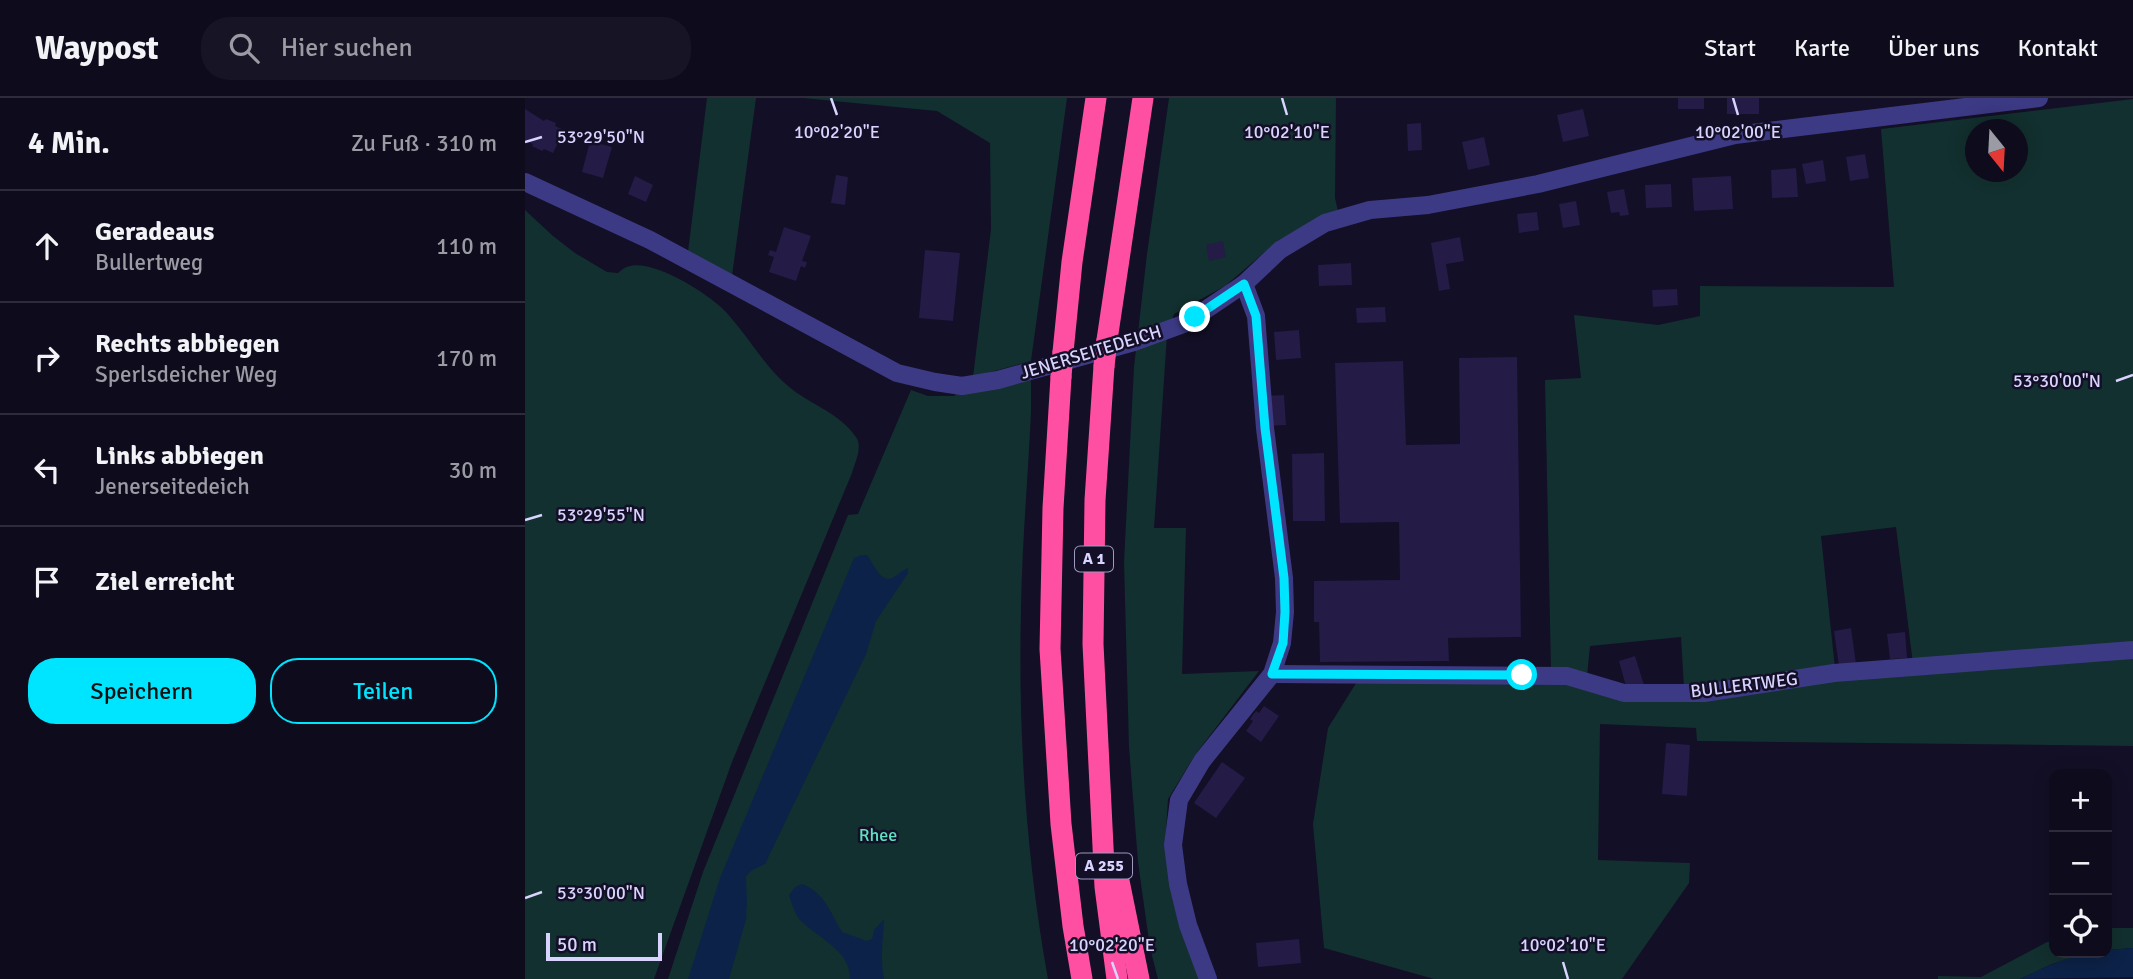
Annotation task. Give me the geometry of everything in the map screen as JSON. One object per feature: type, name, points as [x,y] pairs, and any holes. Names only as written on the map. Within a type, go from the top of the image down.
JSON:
[{"type":"highway","name":"A 1","points":[[1082,979],[1061,824],[1050,649],[1053,508],[1063,352],[1072,262],[1096,98]]},
{"type":"highway","name":"A 1","points":[[1139,979],[1119,887],[1099,753],[1093,644],[1098,433],[1104,366],[1143,98]]},
{"type":"highway","name":"A 255","points":[[1099,753],[1105,887],[1117,979]]},
{"type":"street","name":"JENERSEITEDEICH","points":[[525,182],[650,240],[897,373],[962,386],[998,380],[1134,342],[1186,323],[1244,284],[1280,250],[1325,223],[1370,210],[1428,205],[1538,184],[1735,135],[2039,98]]},
{"type":"street","points":[[1208,979],[1188,925],[1178,884],[1173,845],[1179,800],[1202,761],[1272,674],[1283,643],[1285,612],[1284,578],[1265,428],[1256,316],[1244,284]]},
{"type":"street","name":"BULLERTWEG","points":[[1272,674],[1567,676],[1624,693],[1705,693],[1834,673],[2133,650]]},
{"type":"green space","points":[[707,98],[756,98],[732,276],[688,252]]},
{"type":"green space","points":[[803,98],[1067,98],[1031,361],[973,377],[991,229],[990,143],[937,111]]},
{"type":"green space","points":[[1169,98],[1336,98],[1335,198],[1338,211],[1279,240],[1225,286],[1174,314],[1167,335],[1154,528],[1186,528],[1182,674],[1259,671],[1195,755],[1168,799],[1165,847],[1200,979],[1158,979],[1150,948],[1138,862],[1129,747],[1124,562],[1134,367]]},
{"type":"green space","points":[[2133,99],[2133,644],[1913,664],[1896,527],[1821,536],[1835,668],[1684,688],[1681,637],[1590,646],[1587,676],[1551,671],[1545,380],[1581,378],[1574,315],[1658,325],[1700,316],[1700,286],[1894,287],[1881,129],[1965,119]]},
{"type":"green space","points":[[525,210],[575,253],[607,272],[618,273],[626,267],[637,265],[649,267],[663,271],[703,293],[731,317],[762,358],[788,386],[842,421],[856,437],[859,445],[852,473],[732,762],[654,979],[525,979]]},
{"type":"green space","name":"Rhee","points":[[1028,373],[1028,381],[1031,380],[1031,412],[1020,655],[1022,748],[1034,887],[1048,979],[668,979],[703,872],[848,515],[858,514],[911,390],[928,396],[954,396]]},
{"type":"green space","points":[[2133,657],[2133,746],[1697,741],[1696,728],[1600,724],[1598,860],[1690,863],[1689,883],[1622,979],[1434,979],[1324,948],[1313,824],[1328,728],[1358,680],[1565,682],[1623,697],[1834,677]]},
{"type":"green space","points":[[2112,928],[2133,928],[2133,948],[2112,950]]},
{"type":"green space","points":[[2047,942],[2049,958],[2073,958],[2020,979],[1938,979],[1938,976],[1981,977]]},
{"type":"water","points":[[867,555],[884,578],[892,578],[908,568],[908,573],[876,621],[866,654],[765,864],[746,876],[746,919],[729,979],[688,979],[720,878],[854,558]]},
{"type":"water","points":[[802,884],[822,898],[842,932],[867,941],[872,939],[874,930],[884,919],[884,979],[850,979],[849,969],[839,953],[795,913],[789,895],[795,887]]},
{"type":"water","points":[[2133,948],[2133,977],[2020,979],[2073,958],[2112,958],[2112,950]]},
{"type":"building","points":[[1678,98],[1704,98],[1704,109],[1678,109]]},
{"type":"building","points":[[1727,98],[1759,98],[1759,114],[1727,114]]},
{"type":"building","points":[[525,109],[544,121],[546,119],[556,123],[555,126],[564,130],[553,153],[544,149],[542,151],[525,140]]},
{"type":"building","points":[[1583,109],[1589,136],[1563,142],[1557,115]]},
{"type":"building","points":[[1421,123],[1422,150],[1408,151],[1407,124]]},
{"type":"building","points":[[1484,137],[1490,165],[1468,170],[1462,142]]},
{"type":"building","points":[[590,141],[612,147],[603,178],[582,172]]},
{"type":"building","points":[[1865,154],[1869,178],[1850,181],[1846,157]]},
{"type":"building","points":[[1823,160],[1826,181],[1806,184],[1802,164]]},
{"type":"building","points":[[1796,168],[1798,197],[1772,198],[1771,170]]},
{"type":"building","points":[[836,175],[848,177],[845,205],[831,203]]},
{"type":"building","points":[[635,176],[653,185],[646,202],[628,194]]},
{"type":"building","points":[[1731,176],[1733,209],[1694,211],[1692,178]]},
{"type":"building","points":[[1671,184],[1672,207],[1646,208],[1645,185]]},
{"type":"building","points":[[1624,189],[1629,215],[1611,213],[1607,192]]},
{"type":"building","points":[[1576,201],[1580,225],[1563,228],[1559,204]]},
{"type":"building","points":[[1537,212],[1539,230],[1519,233],[1517,214]]},
{"type":"building","points":[[784,227],[811,236],[802,261],[807,262],[805,268],[801,266],[796,281],[769,272],[774,257],[768,255],[770,250],[776,252]]},
{"type":"building","points":[[1460,237],[1464,261],[1446,264],[1450,289],[1439,291],[1431,243]]},
{"type":"building","points":[[1223,241],[1226,257],[1209,261],[1206,245]]},
{"type":"building","points":[[925,250],[960,253],[953,321],[919,318]]},
{"type":"building","points":[[1351,263],[1352,285],[1319,286],[1318,265]]},
{"type":"building","points":[[1677,289],[1678,305],[1653,307],[1652,290]]},
{"type":"building","points":[[1385,307],[1386,322],[1357,323],[1356,308]]},
{"type":"building","points":[[1299,330],[1301,358],[1276,360],[1274,332]]},
{"type":"building","points":[[1517,357],[1521,637],[1448,638],[1449,661],[1320,662],[1319,622],[1314,622],[1314,581],[1400,580],[1399,522],[1340,523],[1335,363],[1403,361],[1406,445],[1460,444],[1459,358]]},
{"type":"building","points":[[1284,395],[1286,425],[1266,426],[1264,396]]},
{"type":"building","points":[[1324,453],[1325,521],[1293,521],[1292,454]]},
{"type":"building","points":[[1851,628],[1856,664],[1839,666],[1834,631]]},
{"type":"building","points":[[1905,632],[1907,658],[1890,659],[1887,634]]},
{"type":"building","points":[[1635,656],[1644,685],[1627,690],[1619,661]]},
{"type":"building","points":[[1264,706],[1279,716],[1261,742],[1246,731],[1253,721],[1250,719]]},
{"type":"building","points":[[1666,743],[1690,745],[1687,796],[1662,794]]},
{"type":"building","points":[[1222,762],[1245,778],[1216,818],[1194,803]]},
{"type":"building","points":[[1299,939],[1301,963],[1258,967],[1256,943]]},
{"type":"route","points":[[1195,317],[1244,284],[1256,316],[1265,428],[1284,578],[1283,643],[1272,674],[1522,675]]}]
